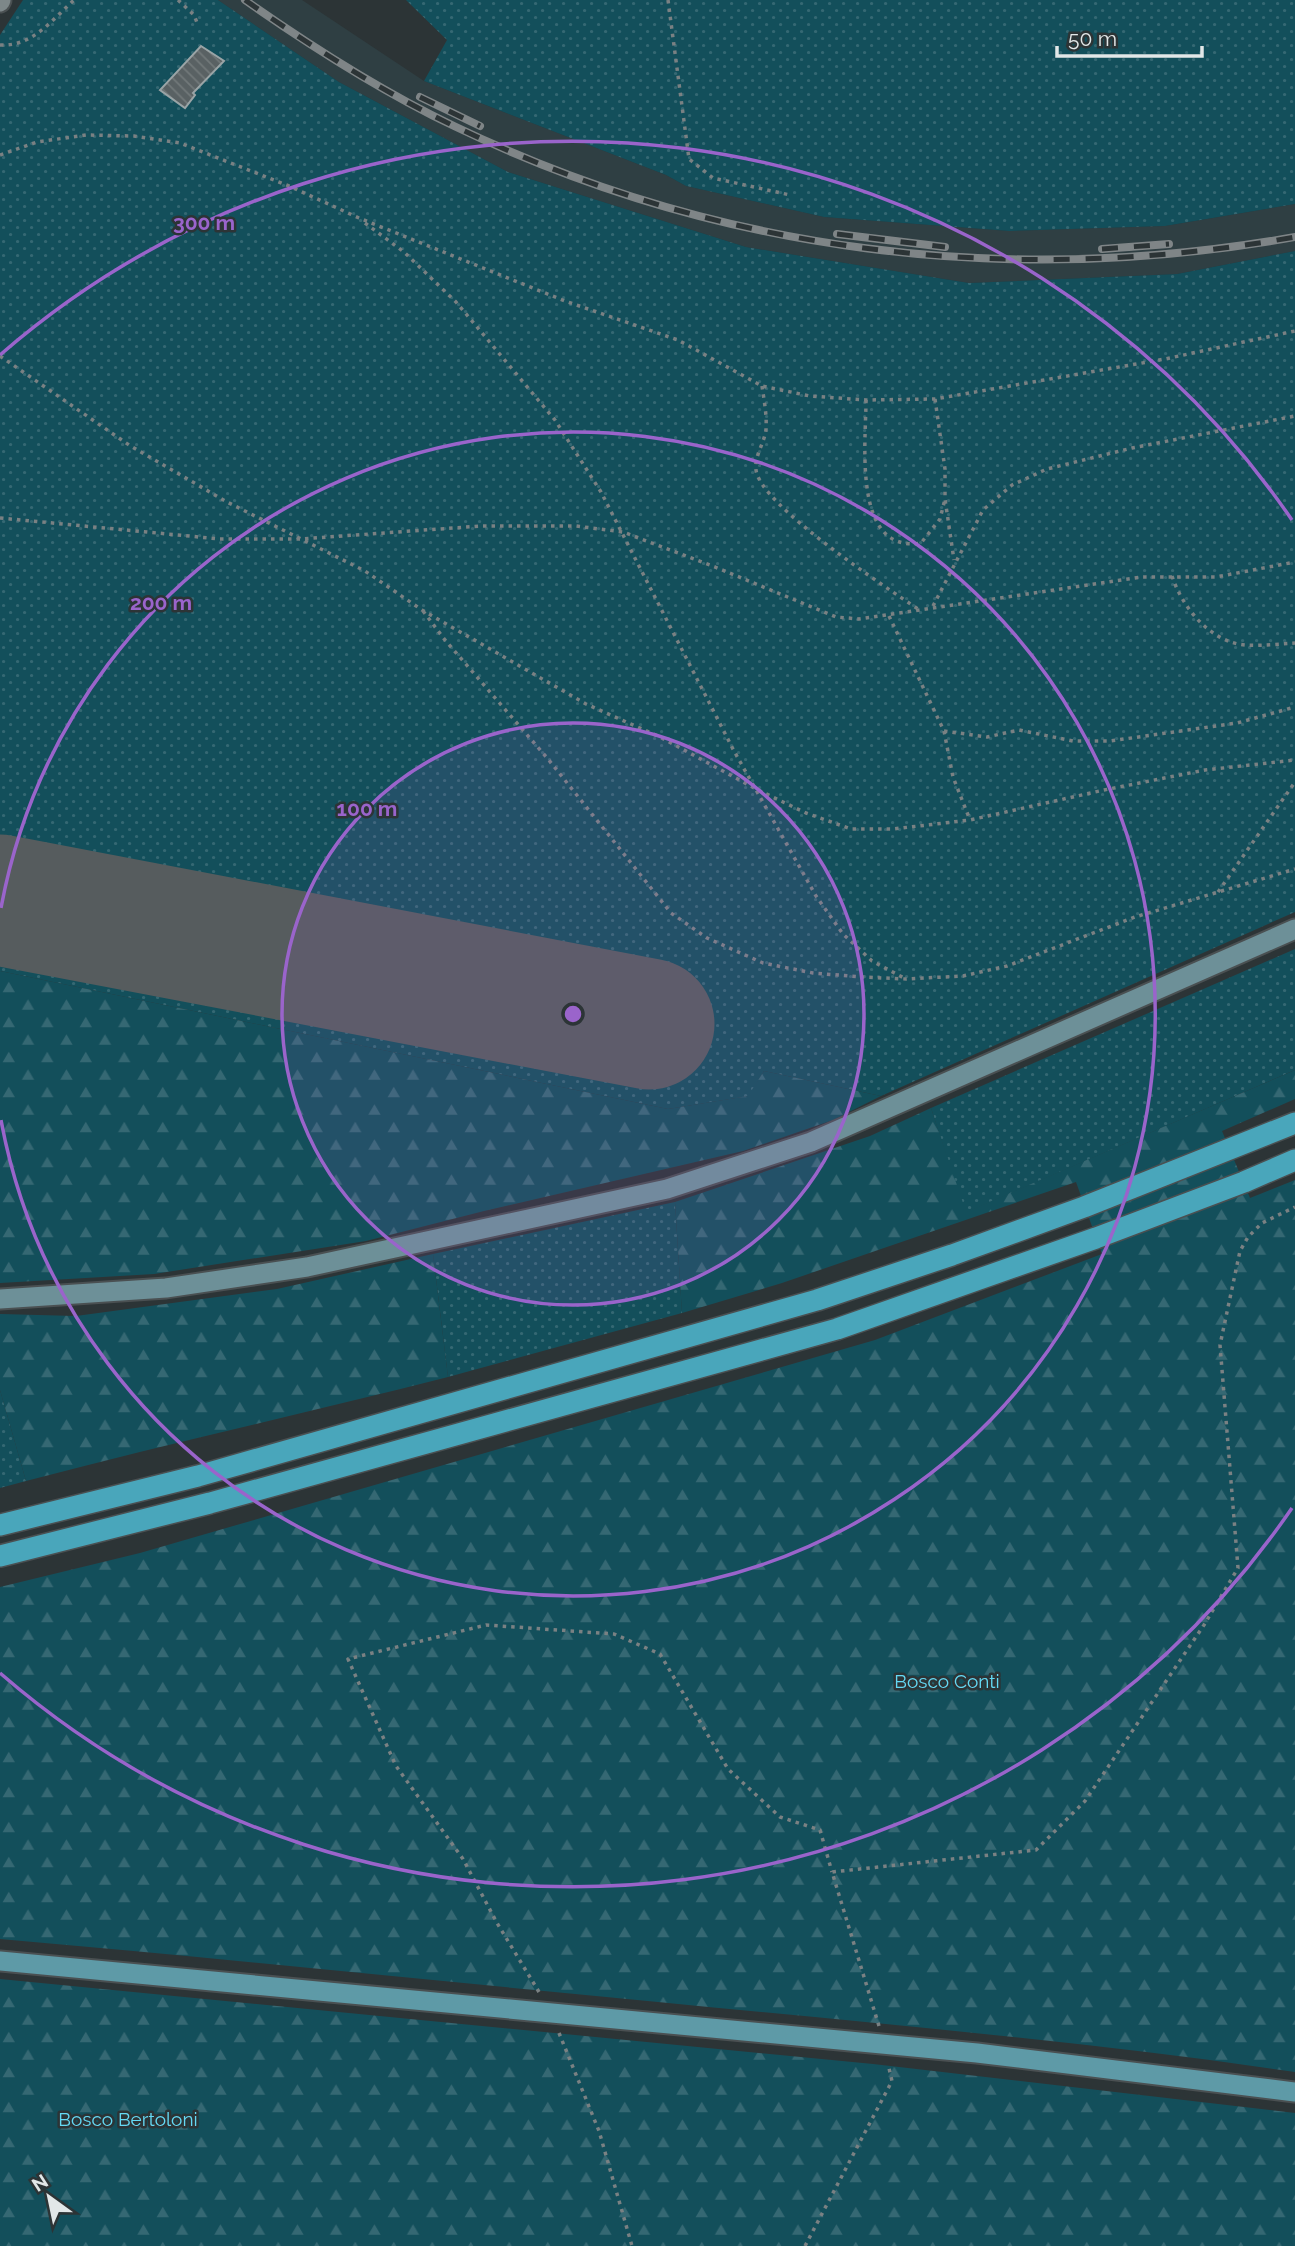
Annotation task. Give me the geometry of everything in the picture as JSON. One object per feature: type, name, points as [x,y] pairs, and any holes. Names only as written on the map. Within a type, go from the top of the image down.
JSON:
[{"type":"highway","points":[[0,1525],[198,1476],[817,1300],[1084,1207],[1295,1123]]},
{"type":"highway","points":[[0,1556],[210,1503],[836,1329],[1096,1238],[1295,1160]]},
{"type":"main road","points":[[0,1298],[166,1288],[307,1267],[667,1189],[811,1142],[1295,929]]},
{"type":"main road","points":[[0,1961],[977,2053],[1295,2092]]},
{"type":"path","points":[[0,46],[14,46],[30,39],[74,0]]},
{"type":"path","points":[[178,0],[194,15],[198,25]]},
{"type":"path","points":[[668,0],[688,159],[713,178],[790,195]]},
{"type":"path","points":[[0,155],[37,142],[86,135],[134,136],[180,143],[565,301],[678,340],[762,386],[810,396],[866,400],[936,399],[1165,359],[1295,331]]},
{"type":"path","points":[[359,218],[404,253],[456,302],[555,420],[623,532],[734,751],[809,884],[844,934],[872,961],[906,979]]},
{"type":"path","points":[[0,356],[130,445],[228,502],[365,571],[422,610],[586,704],[660,737],[806,813],[851,829],[893,830],[970,820],[1205,770],[1295,760]]},
{"type":"path","points":[[762,386],[766,431],[759,448],[756,471],[766,490],[805,527],[845,559],[919,610]]},
{"type":"path","points":[[936,399],[945,469],[945,499],[955,562]]},
{"type":"path","points":[[866,400],[868,497],[876,524],[890,539],[905,545],[921,542],[940,519],[945,499]]},
{"type":"path","points":[[933,607],[983,510],[1012,485],[1047,469],[1132,448],[1295,416]]},
{"type":"path","points":[[0,518],[220,539],[300,539],[481,526],[576,526],[623,532],[836,617],[859,619],[1143,577],[1216,577],[1295,562]]},
{"type":"path","points":[[1172,576],[1178,595],[1198,621],[1222,638],[1242,645],[1295,643]]},
{"type":"path","points":[[422,610],[548,759],[671,913],[707,938],[763,962],[813,973],[906,979],[963,976],[1007,966],[1135,917],[1295,869]]},
{"type":"path","points":[[889,616],[944,731],[953,777],[970,820]]},
{"type":"path","points":[[944,731],[988,737],[1018,730],[1073,741],[1110,741],[1237,723],[1295,707]]},
{"type":"path","points":[[1217,892],[1295,782]]},
{"type":"path","points":[[832,1872],[1036,1850],[1085,1801],[1204,1625],[1238,1568],[1220,1345],[1240,1251],[1248,1237],[1262,1223],[1295,1207]]},
{"type":"path","points":[[632,2246],[599,2131],[552,2014],[497,1923],[463,1859],[396,1766],[348,1659],[486,1625],[614,1634],[660,1654],[728,1769],[780,1818],[820,1829],[892,2081],[805,2246]]},
{"type":"shaded area","points":[[218,0],[302,0],[424,81],[666,175],[686,186],[824,217],[1009,231],[1165,226],[1295,204],[1295,251],[1177,274],[969,283],[746,247],[508,172],[339,82]]},
{"type":"green space","points":[[23,0],[218,0],[339,82],[508,172],[746,247],[969,283],[1177,274],[1295,251],[1295,912],[881,1096],[764,1071],[749,1096],[668,1109],[0,971],[0,35]]},
{"type":"green space","points":[[406,0],[1295,0],[1295,204],[1165,226],[1009,231],[824,217],[686,186],[666,175],[424,81],[447,40]]},
{"type":"green space","points":[[1295,949],[1295,1070],[965,1213],[931,1108]]},
{"type":"green space","points":[[0,971],[668,1109],[748,1096],[764,1071],[881,1096],[833,1120],[743,1151],[366,1241],[154,1274],[0,1283]]},
{"type":"green space","name":"Bosco Conti","points":[[1295,1070],[1295,1099],[1222,1131],[1250,1198],[1295,1180],[1295,2072],[977,2033],[0,1939],[0,1587],[140,1553],[875,1340],[1102,1254],[1076,1182],[782,1283],[682,1313],[675,1202],[870,1136],[931,1108],[966,1212]]},
{"type":"green space","points":[[675,1202],[682,1313],[448,1377],[433,1254]]},
{"type":"green space","points":[[433,1254],[448,1377],[26,1481],[0,1390],[0,1314],[76,1316],[277,1289]]},
{"type":"green space","points":[[0,1390],[26,1481],[0,1488]]},
{"type":"green space","name":"Bosco Bertoloni","points":[[0,1979],[873,2064],[1295,2113],[1295,2246],[0,2246]]},
{"type":"building","points":[[201,46],[224,61],[193,93],[195,95],[185,108],[160,90]]},
{"type":"runway","points":[[0,900],[649,1024]]},
{"type":"railway","points":[[245,0],[347,68],[454,126],[554,169],[656,204],[760,230],[866,248],[972,258],[1080,259],[1187,252],[1295,237]]},
{"type":"railway","points":[[420,97],[480,126]]},
{"type":"railway","points":[[837,234],[945,247]]},
{"type":"railway","points":[[1102,249],[1169,244]]}]
